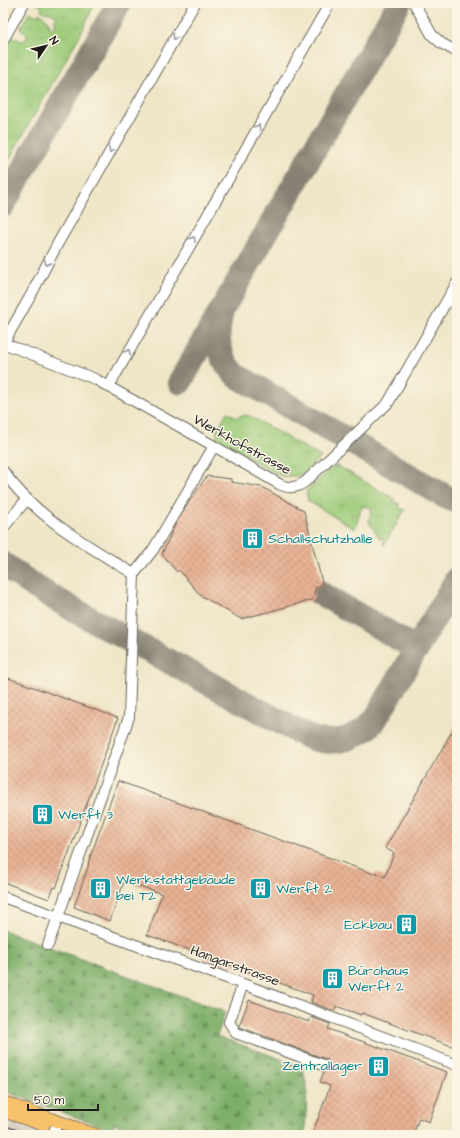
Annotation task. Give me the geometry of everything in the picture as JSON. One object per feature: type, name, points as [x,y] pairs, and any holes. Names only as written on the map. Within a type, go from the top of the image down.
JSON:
[{"type":"main road","points":[[3,1102],[96,1135]]},
{"type":"main road","points":[[3,1111],[54,1132],[72,1135]]},
{"type":"lane","points":[[3,40],[24,3]]},
{"type":"lane","points":[[3,343],[31,295],[58,243],[195,3]]},
{"type":"lane","points":[[109,386],[330,3]]},
{"type":"lane","points":[[414,3],[432,35],[441,43],[457,52]]},
{"type":"lane","name":"Werkhofstrasse","points":[[3,343],[80,372],[109,386],[279,484],[289,488],[305,482],[388,403],[457,283]]},
{"type":"lane","points":[[448,299],[457,305]]},
{"type":"lane","points":[[48,945],[129,717],[134,574],[153,550],[214,446]]},
{"type":"lane","points":[[3,471],[27,500],[37,509],[70,534],[134,574]]},
{"type":"lane","points":[[3,528],[27,500]]},
{"type":"lane","name":"Hangarstrasse","points":[[3,897],[243,984],[457,1065]]},
{"type":"lane","points":[[243,984],[229,1022],[236,1034],[323,1065]]},
{"type":"shaded area","points":[[3,1120],[45,1135],[9,1135],[3,1133]]},
{"type":"green space","points":[[35,3],[95,3],[81,33],[3,170],[3,49],[10,38],[15,38],[24,42],[28,34],[20,29],[30,12],[37,16],[39,13],[45,17],[48,20],[47,22],[51,24],[49,27],[53,29],[56,23],[54,21],[57,16],[41,10],[42,7]]},
{"type":"green space","points":[[227,412],[238,418],[240,415],[243,417],[244,415],[250,416],[321,457],[302,474],[295,476],[281,476],[215,439],[218,434],[215,433]]},
{"type":"green space","points":[[336,465],[395,499],[394,502],[400,505],[399,508],[405,510],[384,545],[383,543],[385,540],[382,538],[381,540],[369,522],[372,508],[362,506],[355,529],[308,501],[306,491],[332,467],[335,468]]},
{"type":"green space","points":[[3,930],[225,1012],[217,1036],[303,1067],[307,1090],[305,1135],[146,1135],[114,1124],[112,1130],[3,1091]]},
{"type":"building","name":"Schallschutzhalle","points":[[207,476],[231,479],[231,482],[262,487],[304,511],[322,582],[320,586],[315,588],[314,597],[312,600],[241,619],[200,595],[179,570],[177,572],[162,554],[175,525]]},
{"type":"building","name":"Werft 3","points":[[3,676],[118,718],[56,888],[54,887],[49,899],[3,882]]},
{"type":"building","points":[[457,723],[457,1048],[362,1013],[361,1015],[336,1006],[334,1011],[311,1002],[313,995],[225,963],[224,966],[203,958],[204,955],[147,935],[162,894],[124,882],[110,921],[74,907],[89,860],[118,781],[374,874],[375,872],[385,877],[394,853],[385,848]]},
{"type":"building","name":"Zentrallager","points":[[249,1000],[309,1022],[311,1017],[330,1024],[328,1029],[447,1072],[429,1122],[419,1118],[413,1135],[312,1135],[330,1086],[320,1082],[324,1071],[329,1067],[328,1060],[240,1027],[239,1026]]},
{"type":"taxiway","points":[[3,205],[119,3]]},
{"type":"taxiway","points":[[180,382],[399,3]]},
{"type":"taxiway","points":[[221,314],[218,331],[220,348],[226,363],[237,376],[448,498],[457,501]]},
{"type":"taxiway","points":[[3,564],[37,588],[76,611],[306,736],[325,741],[335,741],[353,736],[369,726],[376,718],[457,579]]},
{"type":"taxiway","points":[[285,573],[417,649]]},
{"type":"tram line","points":[[3,1125],[32,1135]]},
{"type":"place","name":"Schallschutzhalle","points":[[253,539]]},
{"type":"place","name":"Werft 3","points":[[43,815]]},
{"type":"place","name":"Werkstattgebäude bei T2","points":[[101,888]]},
{"type":"place","name":"Werft 2","points":[[260,889]]},
{"type":"place","name":"Eckbau","points":[[407,925]]},
{"type":"place","name":"Bürohaus Werft 2","points":[[333,979]]},
{"type":"place","name":"Zentrallager","points":[[378,1066]]}]
